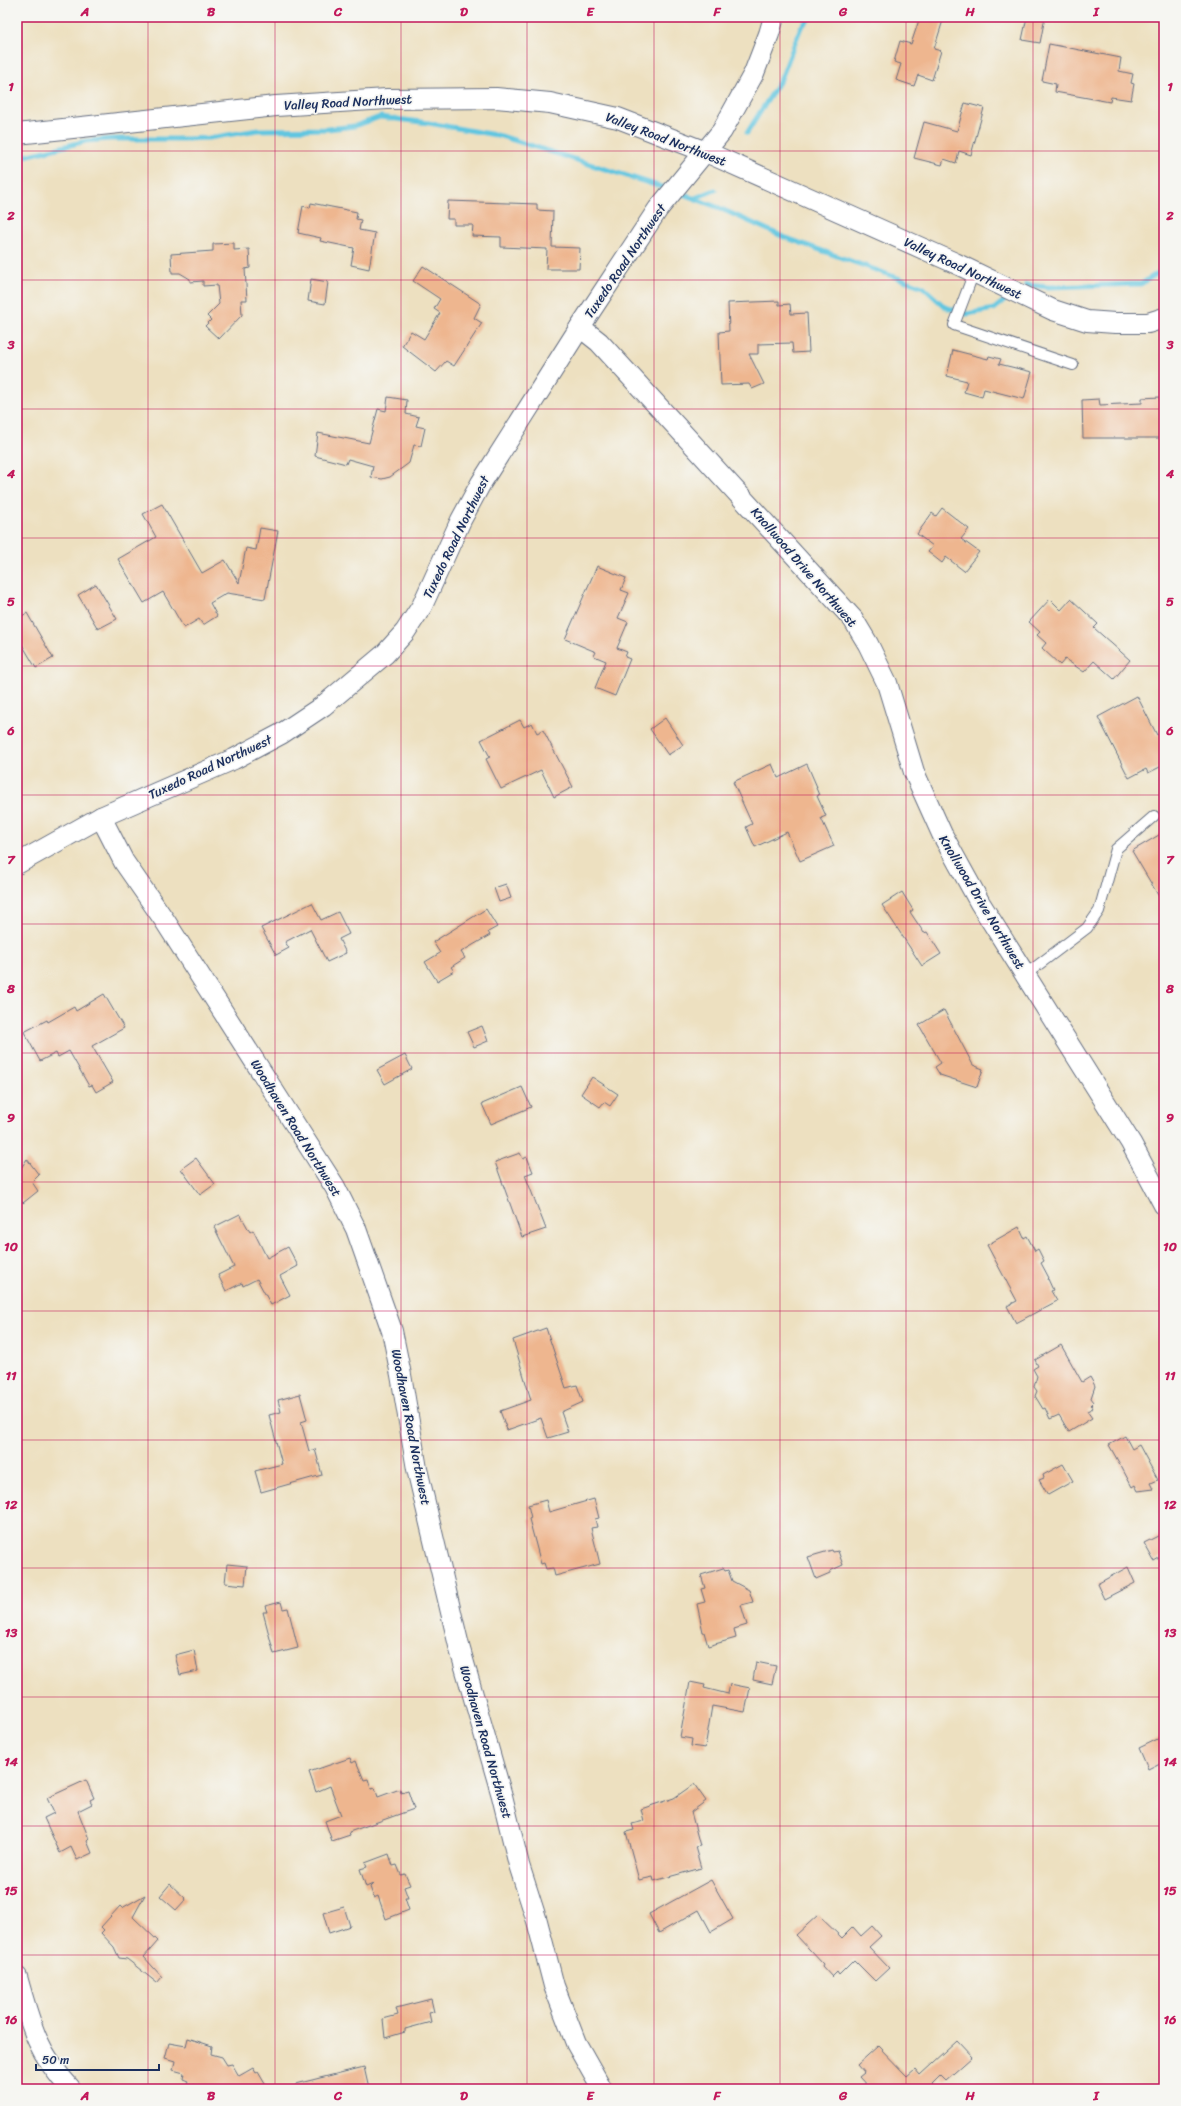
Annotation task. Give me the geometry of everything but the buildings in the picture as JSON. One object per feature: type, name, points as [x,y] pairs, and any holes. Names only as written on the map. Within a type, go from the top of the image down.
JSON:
[{"type":"street","name":"Tuxedo Road Northwest","points":[[17,864],[101,817],[234,759],[281,734],[323,706],[367,672],[405,632],[422,606],[461,520],[481,483],[580,327],[658,209],[722,131],[754,73],[774,17]]},
{"type":"street","name":"Valley Road Northwest","points":[[17,134],[276,106],[387,99],[496,98],[550,103],[592,111],[618,118],[706,152],[974,272],[1054,310],[1082,320],[1124,324],[1148,323],[1164,318]]},
{"type":"street","name":"Knollwood Drive Northwest","points":[[580,327],[599,342],[852,620],[868,644],[887,683],[914,772],[942,834],[980,903],[1131,1143],[1164,1205]]},
{"type":"street","name":"Woodhaven Road Northwest","points":[[101,817],[124,862],[165,921],[335,1187],[356,1229],[392,1331],[402,1375],[417,1469],[459,1646],[502,1796],[519,1865],[538,1921],[554,1986],[576,2043],[602,2089]]},
{"type":"street","points":[[17,1977],[32,2031],[44,2055],[58,2075],[71,2089]]},
{"type":"lane","points":[[974,272],[954,325],[1073,365]]},
{"type":"lane","points":[[1025,975],[1087,928],[1099,911],[1116,849],[1154,816]]},
{"type":"waterway","points":[[747,133],[781,79],[801,27],[811,17]]},
{"type":"waterway","points":[[17,158],[86,141],[110,139],[209,138],[258,130],[328,129],[355,126],[380,117],[429,123],[501,136],[668,189]]},
{"type":"waterway","points":[[695,198],[715,190]]},
{"type":"waterway","points":[[677,192],[717,207],[784,237],[923,287],[945,307],[967,314],[994,309],[1004,301]]},
{"type":"waterway","points":[[1026,285],[1049,287],[1141,284],[1164,269]]}]
